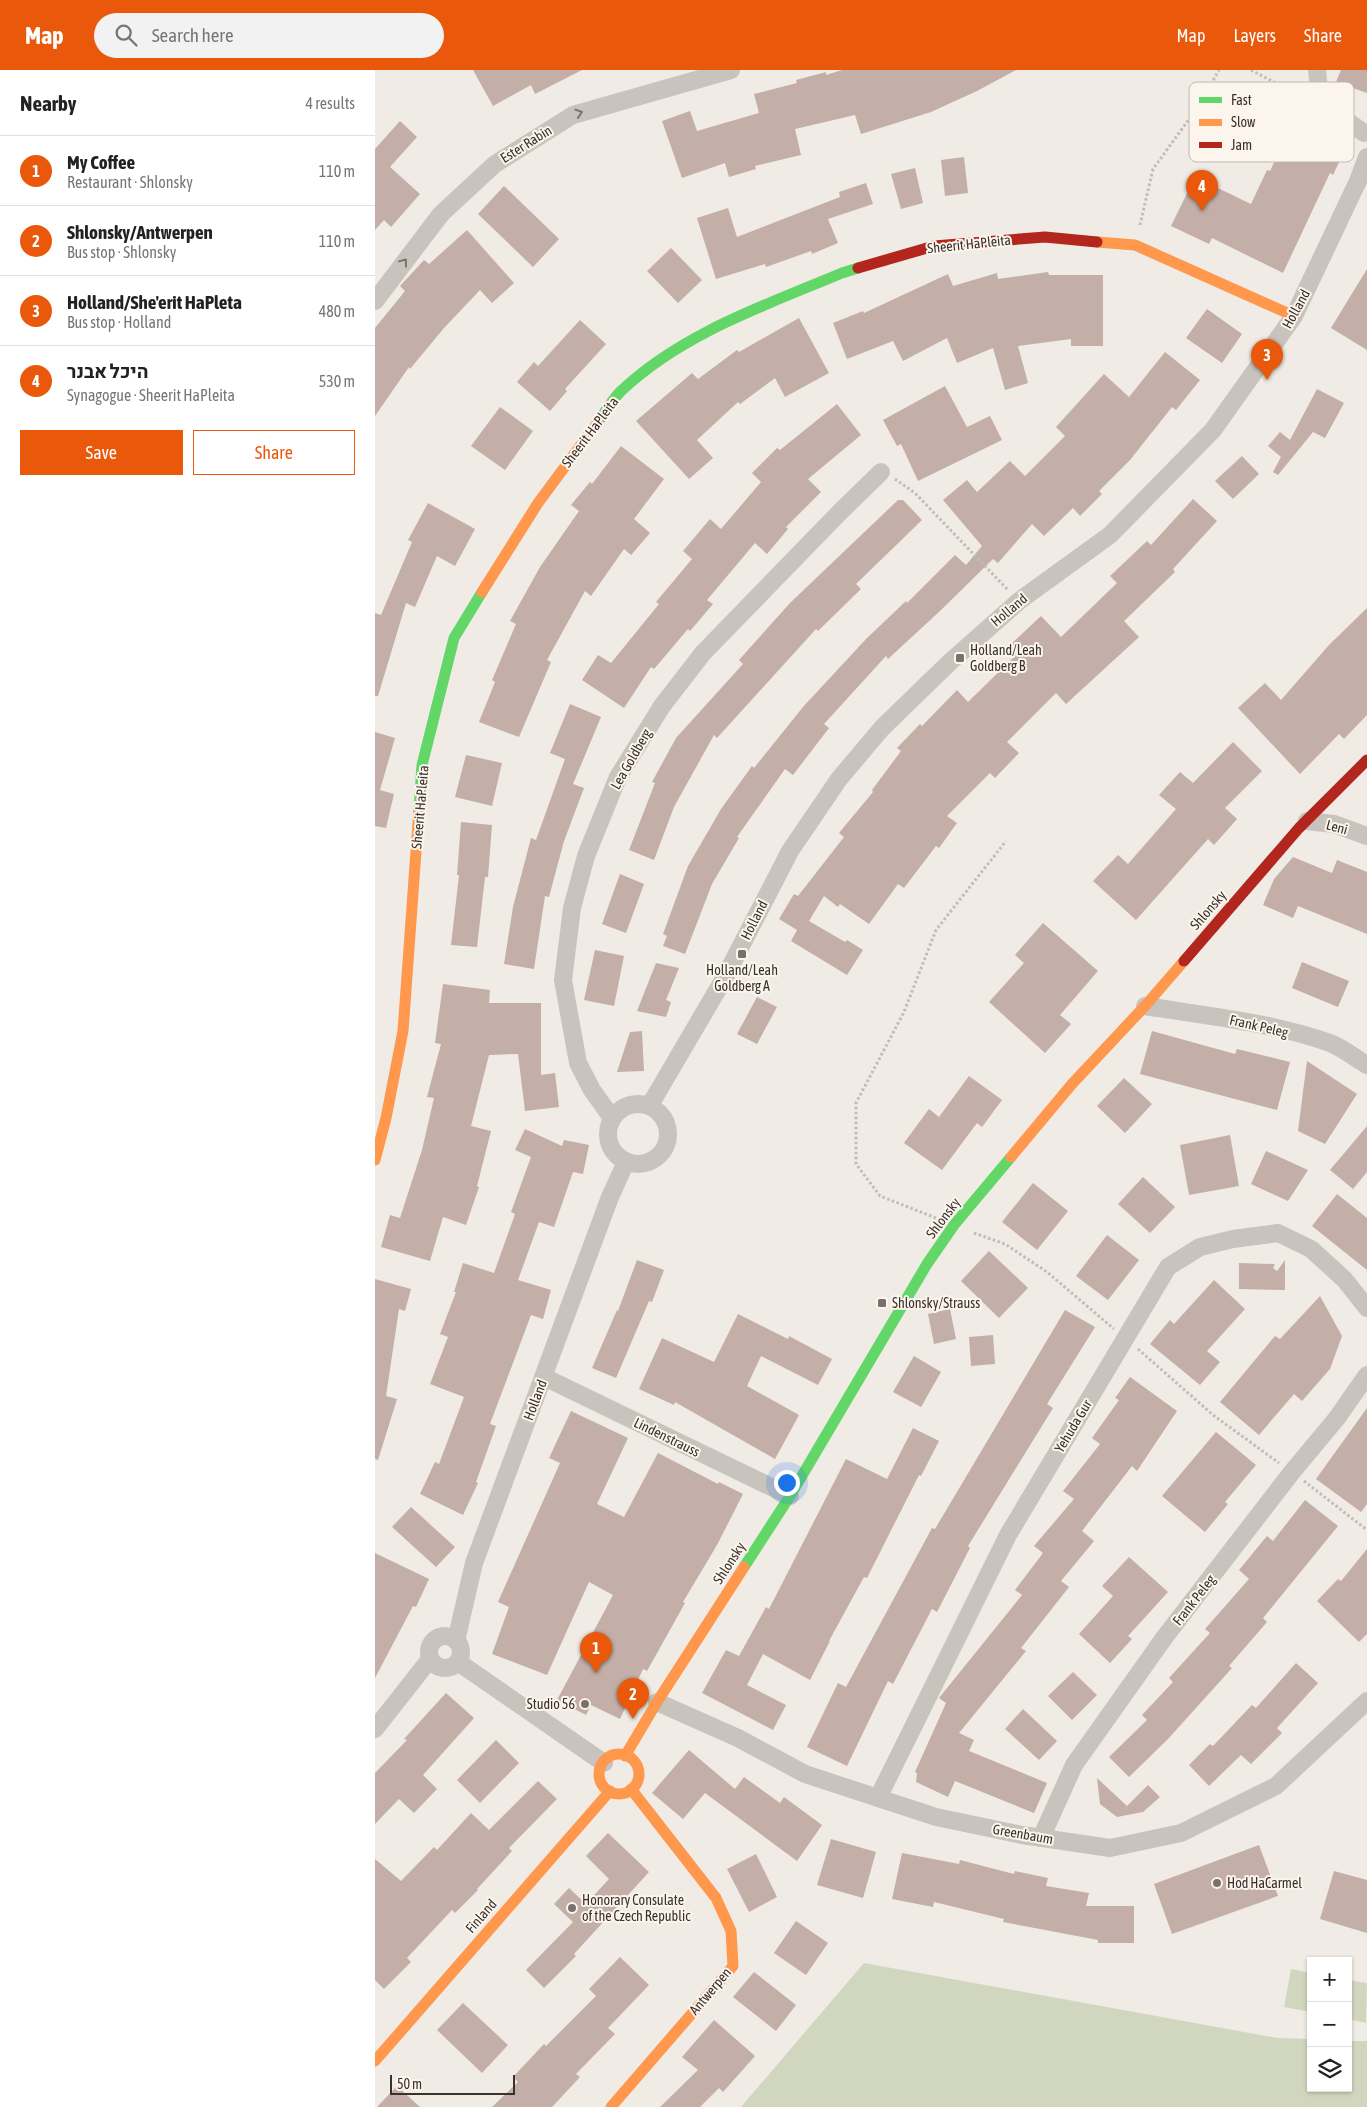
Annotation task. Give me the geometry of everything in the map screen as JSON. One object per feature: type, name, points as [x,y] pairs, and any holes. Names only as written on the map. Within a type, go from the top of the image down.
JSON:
[{"type":"street","name":"Ester Rabin","points":[[375,301],[441,214],[495,164],[573,115],[731,70]]},
{"type":"street","points":[[1354,126],[1366,135]]},
{"type":"street","name":"Holland","points":[[650,1105],[725,977],[790,851],[839,779],[882,728],[950,662],[1019,601],[1110,535],[1213,430],[1294,316],[1358,182],[1367,157]]},
{"type":"street","name":"Sheerit HaPleita","points":[[375,1160],[386,1118],[403,1032],[422,765],[453,638],[537,503],[620,392],[660,359],[731,319],[842,273],[934,246],[1045,237],[1135,245],[1294,316]]},
{"type":"street","name":"Lea Goldberg","points":[[612,1118],[592,1090],[578,1063],[563,980],[572,908],[587,856],[618,777],[662,706],[703,653],[881,472]]},
{"type":"street","name":"Shlonsky","points":[[625,1756],[657,1702],[790,1496],[927,1264],[954,1225],[1072,1084],[1145,1006],[1307,821],[1367,760]]},
{"type":"street","name":"Leni","points":[[1307,821],[1334,824],[1367,836]]},
{"type":"street","name":"Frank Peleg","points":[[1145,1006],[1239,1020],[1299,1035],[1332,1044],[1367,1065]]},
{"type":"street","points":[[638,1103],[650,1105],[660,1112],[667,1123],[669,1133],[667,1144],[660,1156],[649,1163],[638,1165],[626,1162],[616,1156],[609,1144],[607,1134],[612,1118],[616,1112],[629,1105],[638,1103]]},
{"type":"street","name":"Holland","points":[[456,1641],[473,1563],[544,1378],[610,1197],[626,1162]]},
{"type":"street","name":"Yehuda Gur","points":[[878,1798],[1008,1535],[1168,1267],[1200,1247],[1233,1239],[1278,1233],[1311,1249],[1344,1278],[1367,1308]]},
{"type":"street","name":"Frank Peleg","points":[[1041,1838],[1074,1764],[1165,1638],[1292,1472],[1337,1418],[1367,1376]]},
{"type":"street","name":"Lindenstrauss","points":[[544,1378],[790,1496]]},
{"type":"street","points":[[375,1729],[430,1659],[430,1648],[436,1639],[447,1636],[456,1641],[461,1649],[457,1662],[453,1666],[443,1668],[433,1663],[430,1659]]},
{"type":"street","points":[[457,1662],[604,1763]]},
{"type":"street","name":"Greenbaum","points":[[657,1702],[737,1738],[805,1774],[937,1818],[1041,1838],[1110,1848],[1181,1833],[1276,1786],[1367,1702]]},
{"type":"street","points":[[613,1754],[625,1756],[635,1762],[639,1773],[635,1785],[621,1794],[604,1787],[599,1775],[599,1768],[613,1754]]},
{"type":"street","name":"Antwerpen","points":[[611,2107],[733,1966],[731,1931],[716,1898],[631,1789]]},
{"type":"street","name":"Finland","points":[[375,2061],[610,1791]]},
{"type":"path","points":[[1213,82],[1219,70]]},
{"type":"path","points":[[1251,70],[1274,82]]},
{"type":"path","points":[[1135,245],[1153,169],[1189,120]]},
{"type":"path","points":[[881,472],[901,482],[915,493],[1019,601]]},
{"type":"path","points":[[1006,841],[936,930],[904,1012],[857,1103],[856,1164],[880,1196],[1005,1244],[1047,1272],[1126,1338],[1213,1415],[1292,1472],[1367,1530]]},
{"type":"green space","points":[[864,1963],[1277,2038],[1307,2039],[1307,2092],[1352,2092],[1352,2041],[1367,2041],[1367,2107],[741,2107]]},
{"type":"green space","points":[[1291,1969],[1307,1972],[1307,2011],[1284,2007]]},
{"type":"green space","points":[[1352,1981],[1367,1983],[1366,2023],[1352,2020]]},
{"type":"building","points":[[473,70],[582,70],[535,94],[531,85],[493,106]]},
{"type":"building","points":[[842,70],[1016,70],[977,91],[931,112],[861,134],[855,115],[795,129],[801,155],[755,166],[756,169],[729,177],[725,163],[682,178],[662,121],[690,111],[697,131],[759,113],[754,94],[797,83],[796,80]]},
{"type":"building","points":[[1341,70],[1367,70],[1367,93],[1354,88],[1354,82],[1336,82]]},
{"type":"building","points":[[400,121],[417,137],[390,167],[420,194],[391,227],[384,220],[375,230],[375,149]]},
{"type":"building","points":[[964,157],[968,193],[945,196],[941,160]]},
{"type":"building","points":[[1274,162],[1339,162],[1333,175],[1330,173],[1283,273],[1212,238],[1209,244],[1171,226],[1195,177],[1251,204],[1267,170],[1270,171]]},
{"type":"building","points":[[915,168],[923,203],[901,209],[891,174]]},
{"type":"building","points":[[866,183],[873,204],[828,219],[838,243],[812,254],[811,251],[766,267],[765,264],[716,279],[697,218],[728,208],[737,237],[840,197],[839,192]]},
{"type":"building","points":[[504,186],[559,239],[533,267],[478,214]]},
{"type":"building","points":[[467,230],[514,283],[492,303],[480,290],[444,328],[410,369],[409,367],[375,416],[375,328],[405,291],[400,286],[424,260],[429,264]]},
{"type":"building","points":[[671,248],[702,280],[678,303],[647,271]]},
{"type":"building","points":[[1367,269],[1367,350],[1331,328]]},
{"type":"building","points":[[1048,272],[1049,275],[1103,275],[1103,346],[1071,346],[1071,339],[1018,346],[1028,383],[1005,390],[993,348],[957,363],[947,338],[903,361],[893,341],[847,359],[833,323],[863,311],[864,313],[948,274],[953,286],[997,273],[998,279]]},
{"type":"building","points":[[1207,309],[1242,334],[1222,363],[1186,338]]},
{"type":"building","points":[[799,318],[829,373],[785,397],[775,378],[740,404],[738,402],[697,440],[713,458],[689,479],[636,421],[692,373],[698,379],[737,350],[739,352]]},
{"type":"building","points":[[580,320],[606,344],[565,389],[567,391],[550,411],[517,382],[534,362],[538,366]]},
{"type":"building","points":[[1165,352],[1200,380],[1176,410],[1172,407],[1130,460],[1099,491],[1102,494],[1080,516],[1073,508],[1044,536],[1032,524],[998,563],[993,559],[888,659],[886,656],[824,724],[829,728],[793,775],[785,769],[737,837],[739,838],[712,884],[685,954],[663,946],[667,936],[663,934],[688,866],[721,809],[752,766],[754,768],[803,707],[866,639],[906,601],[907,603],[955,555],[966,565],[982,546],[943,500],[967,480],[977,492],[1010,461],[1025,476],[1065,436],[1056,427],[1104,374],[1129,397]]},
{"type":"building","points":[[945,386],[967,427],[990,416],[1002,440],[918,481],[901,444],[897,446],[883,420]]},
{"type":"building","points":[[1317,389],[1344,403],[1325,438],[1313,432],[1278,475],[1273,472],[1281,457],[1268,446],[1280,432],[1290,440]]},
{"type":"building","points":[[837,404],[861,435],[808,479],[821,492],[786,527],[788,529],[767,554],[755,543],[707,600],[713,604],[690,631],[688,629],[654,669],[651,667],[624,708],[582,680],[598,655],[611,663],[659,604],[656,602],[692,559],[683,551],[710,519],[721,529],[761,482],[752,473],[777,448],[780,450]]},
{"type":"building","points":[[500,407],[533,431],[505,470],[471,446]]},
{"type":"building","points":[[621,446],[664,479],[634,519],[650,533],[631,555],[624,549],[591,596],[585,591],[547,660],[551,662],[519,737],[479,722],[495,682],[492,680],[516,624],[510,621],[540,567],[579,511],[571,505],[590,482],[592,484]]},
{"type":"building","points":[[1242,456],[1259,474],[1233,499],[1215,481]]},
{"type":"building","points":[[1193,499],[1217,521],[1173,569],[1175,572],[1124,621],[1139,637],[1066,704],[1056,693],[1007,742],[1019,753],[995,778],[990,773],[947,816],[957,823],[939,848],[936,846],[904,888],[898,884],[869,924],[840,904],[838,907],[824,896],[809,921],[863,950],[847,975],[791,941],[797,930],[779,919],[794,894],[798,896],[844,837],[839,833],[873,792],[872,790],[901,751],[897,748],[920,724],[922,726],[957,690],[968,702],[1016,655],[1008,647],[1041,616],[1061,637],[1117,583],[1110,576],[1147,541],[1151,545]]},
{"type":"building","points":[[898,500],[903,500],[922,520],[856,584],[861,589],[818,631],[816,629],[717,738],[714,735],[674,807],[654,860],[629,850],[655,783],[652,782],[676,738],[743,664],[739,660],[790,603]]},
{"type":"building","points":[[428,503],[475,529],[455,566],[437,556],[415,607],[406,603],[378,696],[375,696],[375,613],[381,615],[412,542],[408,540]]},
{"type":"building","points":[[1367,608],[1367,715],[1344,739],[1339,734],[1300,774],[1238,708],[1265,683],[1281,700],[1329,645]]},
{"type":"building","points":[[570,704],[601,717],[573,784],[584,788],[564,841],[549,897],[545,896],[534,969],[504,964],[513,907],[531,838],[536,840],[565,759],[550,753]]},
{"type":"building","points":[[375,732],[395,738],[380,790],[394,794],[386,828],[375,826]]},
{"type":"building","points":[[1233,742],[1262,771],[1225,808],[1237,819],[1214,845],[1208,839],[1136,920],[1093,881],[1118,855],[1128,864],[1176,809],[1159,795],[1180,772],[1193,783]]},
{"type":"building","points":[[466,755],[502,763],[492,806],[455,797]]},
{"type":"building","points":[[461,822],[492,825],[488,877],[485,877],[477,947],[451,945],[459,875],[457,875]]},
{"type":"building","points":[[1293,857],[1332,873],[1337,860],[1367,872],[1367,934],[1298,906],[1293,918],[1263,905],[1274,879]]},
{"type":"building","points":[[620,874],[644,884],[626,933],[602,924]]},
{"type":"building","points":[[1043,923],[1098,971],[1060,1015],[1071,1024],[1045,1053],[989,1002],[1024,963],[1015,955]]},
{"type":"building","points":[[595,950],[624,956],[614,1006],[584,1000]]},
{"type":"building","points":[[1302,962],[1349,981],[1338,1007],[1292,988]]},
{"type":"building","points":[[656,963],[679,968],[666,1000],[671,1002],[666,1017],[637,1011]]},
{"type":"building","points":[[443,984],[490,990],[489,1003],[541,1003],[541,1075],[555,1073],[559,1107],[525,1111],[518,1054],[489,1055],[471,1126],[491,1131],[477,1186],[479,1187],[466,1225],[443,1217],[430,1261],[381,1247],[390,1215],[400,1218],[422,1150],[434,1098],[427,1097],[441,1044],[435,1043]]},
{"type":"building","points":[[757,997],[777,1007],[757,1044],[737,1034]]},
{"type":"building","points":[[642,1031],[644,1071],[617,1072],[630,1032]]},
{"type":"building","points":[[1152,1031],[1235,1054],[1237,1049],[1290,1062],[1277,1110],[1140,1074]]},
{"type":"building","points":[[1307,1061],[1357,1094],[1325,1144],[1298,1131]]},
{"type":"building","points":[[969,1076],[1002,1100],[982,1127],[977,1123],[942,1170],[904,1143],[929,1109],[939,1117]]},
{"type":"building","points":[[1124,1078],[1152,1104],[1125,1133],[1097,1106]]},
{"type":"building","points":[[1367,1126],[1367,1172],[1353,1189],[1330,1170]]},
{"type":"building","points":[[525,1129],[562,1146],[564,1140],[589,1145],[583,1174],[573,1172],[554,1227],[539,1222],[518,1280],[551,1290],[543,1319],[531,1315],[490,1424],[496,1426],[476,1482],[478,1483],[463,1515],[420,1494],[435,1462],[439,1464],[464,1397],[430,1384],[448,1337],[440,1334],[456,1292],[454,1292],[463,1263],[494,1273],[515,1214],[511,1212],[531,1157],[515,1150]]},
{"type":"building","points":[[1230,1135],[1239,1186],[1189,1195],[1180,1145]]},
{"type":"building","points":[[1266,1151],[1308,1170],[1288,1201],[1251,1184]]},
{"type":"building","points":[[1143,1177],[1175,1207],[1150,1233],[1118,1204]]},
{"type":"building","points":[[1033,1183],[1068,1211],[1037,1250],[1002,1222]]},
{"type":"building","points":[[1337,1194],[1367,1218],[1367,1270],[1312,1226]]},
{"type":"building","points":[[1107,1235],[1139,1260],[1108,1300],[1076,1276]]},
{"type":"building","points":[[989,1251],[1028,1288],[999,1318],[961,1281]]},
{"type":"building","points":[[637,1260],[664,1270],[652,1302],[649,1301],[616,1378],[592,1368],[618,1311]]},
{"type":"building","points":[[1285,1260],[1285,1290],[1239,1289],[1239,1263],[1275,1264],[1273,1268],[1277,1271]]},
{"type":"building","points":[[375,1279],[411,1289],[405,1311],[399,1309],[386,1396],[397,1399],[378,1460],[375,1459]]},
{"type":"building","points":[[1214,1280],[1245,1309],[1207,1351],[1220,1362],[1200,1385],[1150,1344],[1170,1320],[1174,1324]]},
{"type":"building","points":[[1320,1296],[1342,1336],[1330,1369],[1302,1401],[1294,1394],[1259,1435],[1220,1402],[1275,1336],[1280,1339]]},
{"type":"building","points":[[950,1309],[956,1339],[934,1344],[928,1314]]},
{"type":"building","points":[[1065,1310],[1095,1327],[1047,1404],[1053,1408],[968,1546],[970,1548],[937,1612],[932,1609],[893,1684],[888,1681],[847,1766],[807,1747],[838,1683],[846,1687],[932,1528],[935,1529]]},
{"type":"building","points":[[738,1314],[788,1339],[789,1336],[832,1359],[818,1385],[761,1356],[747,1386],[799,1415],[775,1459],[675,1402],[674,1405],[639,1389],[662,1338],[714,1362]]},
{"type":"building","points":[[993,1335],[995,1364],[971,1366],[969,1337]]},
{"type":"building","points":[[914,1356],[941,1372],[921,1407],[893,1392]]},
{"type":"building","points":[[1130,1377],[1177,1411],[1137,1471],[1132,1466],[1082,1531],[1094,1541],[1061,1581],[1069,1587],[1021,1648],[1026,1651],[959,1733],[974,1740],[969,1751],[1047,1783],[1034,1813],[955,1781],[948,1797],[916,1782],[917,1773],[915,1772],[946,1703],[939,1698],[1022,1595],[1015,1590],[1043,1553],[1034,1546],[1074,1499],[1063,1491],[1100,1444],[1092,1438],[1119,1400],[1115,1398]]},
{"type":"building","points":[[1367,1408],[1367,1504],[1361,1512],[1316,1479]]},
{"type":"building","points":[[571,1411],[628,1438],[597,1504],[624,1517],[658,1453],[718,1484],[719,1482],[743,1494],[647,1671],[643,1669],[620,1719],[591,1705],[586,1715],[557,1700],[613,1595],[589,1582],[547,1675],[492,1654],[509,1607],[498,1602],[560,1463],[549,1458]]},
{"type":"building","points":[[913,1428],[939,1441],[921,1476],[919,1475],[867,1578],[864,1577],[829,1641],[810,1680],[763,1654],[747,1685],[786,1705],[773,1730],[702,1693],[726,1650],[739,1656],[766,1607],[769,1609],[846,1459],[887,1479]]},
{"type":"building","points":[[1216,1432],[1256,1465],[1225,1502],[1228,1504],[1205,1532],[1162,1496]]},
{"type":"building","points":[[1305,1500],[1338,1526],[1263,1618],[1267,1622],[1229,1666],[1232,1668],[1168,1739],[1129,1777],[1109,1757],[1147,1720],[1142,1715],[1173,1682],[1169,1678],[1210,1633],[1205,1629],[1249,1579],[1239,1570],[1267,1536],[1273,1541]]},
{"type":"building","points":[[411,1507],[455,1547],[436,1567],[392,1527]]},
{"type":"building","points":[[1367,1549],[1367,1634],[1359,1642],[1317,1601],[1338,1579],[1341,1581]]},
{"type":"building","points":[[375,1553],[429,1579],[416,1607],[413,1606],[375,1678]]},
{"type":"building","points":[[1129,1557],[1168,1592],[1128,1636],[1132,1639],[1110,1663],[1079,1634],[1113,1596],[1102,1586]]},
{"type":"building","points":[[1296,1663],[1318,1683],[1277,1728],[1282,1733],[1251,1764],[1241,1755],[1209,1786],[1189,1765],[1210,1744],[1213,1746],[1252,1705],[1256,1708]]},
{"type":"building","points":[[1073,1672],[1097,1695],[1072,1720],[1048,1696]]},
{"type":"building","points":[[446,1693],[474,1718],[423,1775],[437,1789],[414,1813],[399,1799],[375,1824],[375,1773],[407,1740],[404,1739]]},
{"type":"building","points":[[1023,1709],[1057,1741],[1039,1760],[1005,1729]]},
{"type":"building","points":[[496,1740],[519,1763],[480,1803],[457,1780]]},
{"type":"building","points":[[689,1750],[735,1789],[744,1777],[780,1803],[784,1797],[822,1825],[797,1861],[705,1793],[683,1819],[652,1793]]},
{"type":"building","points":[[1097,1778],[1127,1806],[1148,1785],[1160,1797],[1143,1812],[1117,1817],[1100,1804]]},
{"type":"building","points":[[538,1781],[557,1799],[509,1848],[512,1851],[478,1890],[455,1913],[452,1910],[407,1958],[411,1962],[384,1989],[375,1980],[375,1859],[401,1881],[434,1847],[437,1850],[471,1813],[489,1830]]},
{"type":"building","points":[[608,1833],[649,1872],[574,1954],[576,1956],[544,1988],[526,1970],[573,1922],[554,1904],[569,1888],[586,1904],[609,1879],[586,1856]]},
{"type":"building","points":[[831,1839],[876,1852],[863,1898],[817,1885]]},
{"type":"building","points":[[1259,1845],[1278,1896],[1172,1934],[1154,1884]]},
{"type":"building","points":[[902,1853],[959,1864],[960,1860],[1014,1874],[1015,1871],[1048,1878],[1046,1886],[1089,1893],[1086,1906],[1134,1906],[1134,1943],[1098,1943],[1098,1940],[1003,1922],[1004,1919],[934,1902],[933,1907],[892,1899]]},
{"type":"building","points":[[756,1854],[777,1897],[749,1912],[727,1869]]},
{"type":"building","points":[[1334,1871],[1367,1880],[1367,1933],[1320,1919]]},
{"type":"building","points":[[796,1921],[828,1943],[806,1975],[774,1953]]},
{"type":"building","points":[[620,1957],[649,1985],[608,2028],[615,2034],[576,2074],[580,2077],[552,2107],[492,2107],[518,2082],[513,2077],[544,2044],[546,2046],[596,1996],[589,1989]]},
{"type":"building","points":[[754,1972],[796,2005],[776,2031],[733,1997]]},
{"type":"building","points":[[463,2003],[508,2045],[482,2073],[437,2030]]},
{"type":"building","points":[[714,2020],[755,2056],[723,2092],[719,2088],[700,2107],[660,2107],[698,2070],[682,2057]]},
{"type":"building","points":[[397,2086],[420,2107],[377,2107]]},
{"type":"traffic: fast","points":[[598,422],[621,391],[645,371],[698,337],[755,309],[858,268]]},
{"type":"traffic: fast","points":[[419,810],[422,765],[454,638],[482,592]]},
{"type":"traffic: fast","points":[[744,1567],[790,1496],[927,1264],[954,1225],[1011,1157]]},
{"type":"traffic: slow","points":[[1097,242],[1135,245],[1294,316]]},
{"type":"traffic: slow","points":[[482,592],[538,503],[598,422]]},
{"type":"traffic: slow","points":[[375,1160],[386,1118],[403,1031],[419,810]]},
{"type":"traffic: slow","points":[[1011,1157],[1072,1084],[1184,961]]},
{"type":"traffic: slow","points":[[625,1756],[657,1702],[744,1567]]},
{"type":"traffic: slow","points":[[619,1754],[633,1760],[639,1774],[633,1788],[619,1794],[605,1788],[599,1774],[605,1760],[619,1754]]},
{"type":"traffic: slow","points":[[611,2107],[733,1966],[731,1931],[716,1898],[631,1789]]},
{"type":"traffic: slow","points":[[375,2061],[610,1791]]},
{"type":"traffic: jam","points":[[858,268],[934,246],[1045,237],[1097,242]]},
{"type":"traffic: jam","points":[[1184,961],[1299,828],[1367,760]]},
{"type":"place","name":"היכל אבנר","points":[[1202,211]]},
{"type":"place","name":"Holland/She'erit HaPleta","points":[[1267,380]]},
{"type":"place","name":"Holland/Leah Goldberg B","points":[[960,658]]},
{"type":"place","name":"Holland/Leah Goldberg A","points":[[742,954]]},
{"type":"place","name":"Shlonsky/Strauss","points":[[882,1303]]},
{"type":"place","name":"My Coffee","points":[[596,1673]]},
{"type":"place","name":"Studio 56","points":[[585,1704]]},
{"type":"place","name":"Shlonsky/Antwerpen","points":[[633,1719]]},
{"type":"place","name":"Hod HaCarmel","points":[[1217,1883]]},
{"type":"place","name":"Honorary Consulate of the Czech Republic","points":[[572,1908]]}]
